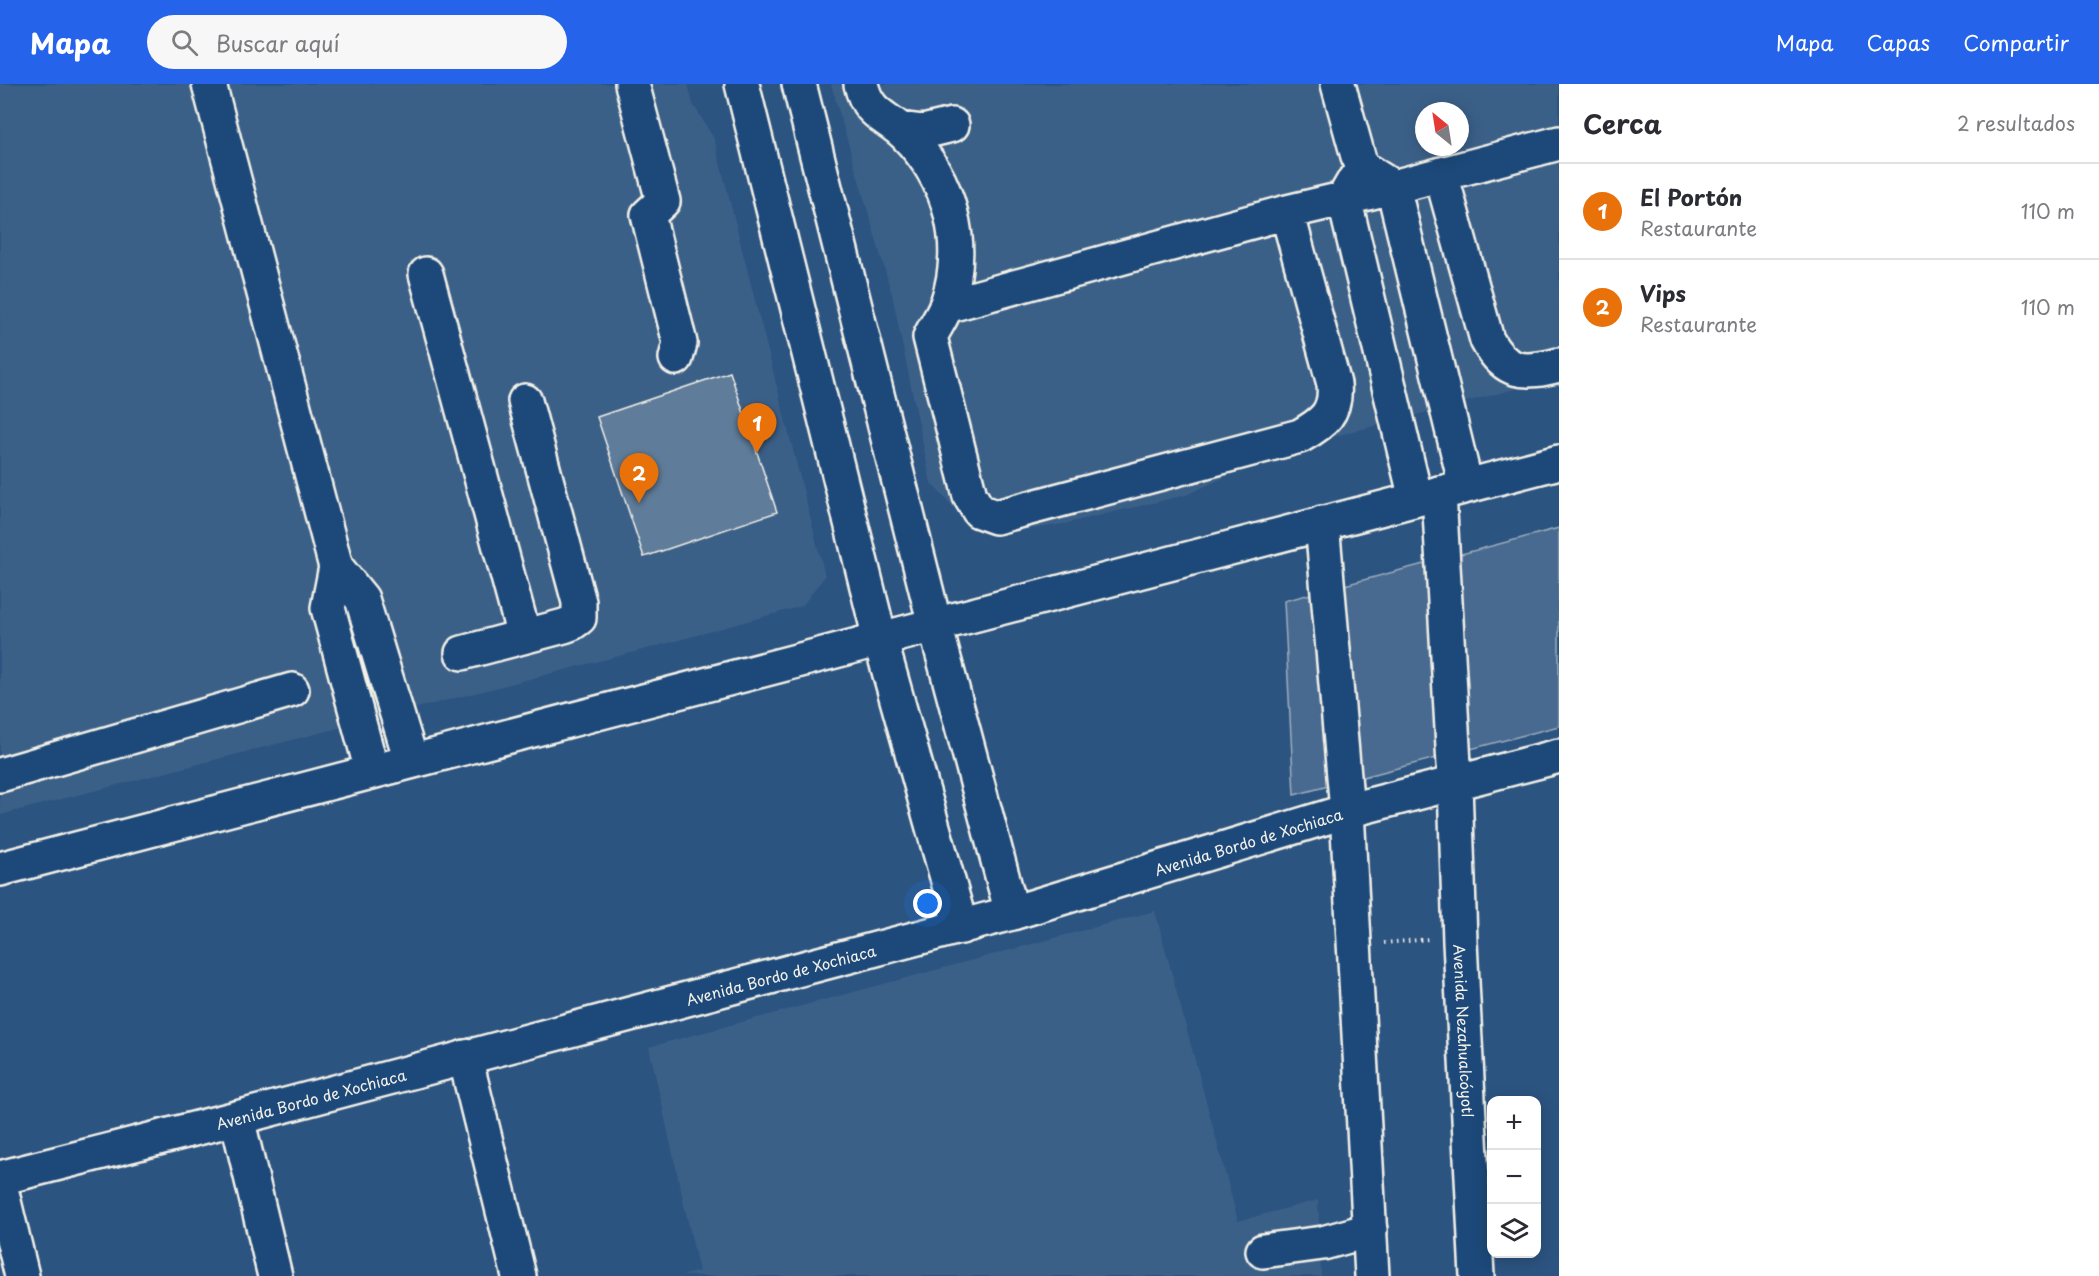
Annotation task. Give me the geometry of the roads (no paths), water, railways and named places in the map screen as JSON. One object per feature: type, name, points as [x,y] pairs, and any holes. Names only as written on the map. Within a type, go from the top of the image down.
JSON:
[{"type":"main road","points":[[209,84],[336,567],[362,599],[411,760]]},
{"type":"main road","points":[[632,84],[663,201],[648,215],[680,343],[676,358]]},
{"type":"main road","points":[[742,84],[880,639],[961,927]]},
{"type":"main road","points":[[799,84],[935,625],[1012,913]]},
{"type":"main road","points":[[861,84],[864,96],[872,109],[900,129],[920,149],[936,173],[949,200],[955,227],[953,282],[946,306],[930,337],[970,495],[979,511],[996,517],[1300,436],[1317,426],[1330,412],[1335,399],[1334,384],[1287,212]]},
{"type":"main road","points":[[1338,84],[1361,167],[1393,187],[1441,493]]},
{"type":"main road","points":[[900,129],[923,132],[952,125]]},
{"type":"main road","points":[[946,306],[1287,212],[1393,187],[1559,143]]},
{"type":"main road","points":[[1361,167],[1344,198],[1441,493]]},
{"type":"main road","points":[[1441,174],[1487,340],[1495,355],[1507,366],[1525,371],[1559,365]]},
{"type":"main road","points":[[426,274],[524,636]]},
{"type":"main road","points":[[462,652],[572,623],[579,618],[579,602],[525,401]]},
{"type":"main road","points":[[0,869],[1559,462]]},
{"type":"main road","name":"Avenida Nezahualcóyotl","points":[[1441,493],[1477,1276]]},
{"type":"main road","points":[[1322,523],[1347,812],[1372,1276]]},
{"type":"main road","points":[[336,567],[328,608],[372,771]]},
{"type":"main road","points":[[0,775],[292,690]]},
{"type":"main road","name":"Avenida Bordo de Xochiaca","points":[[0,1178],[237,1118],[961,927],[1347,812],[1559,756]]},
{"type":"main road","points":[[465,1057],[519,1276]]},
{"type":"main road","points":[[237,1118],[274,1276]]},
{"type":"main road","points":[[0,1185],[22,1276]]},
{"type":"main road","points":[[1263,1251],[1323,1243],[1370,1230]]},
{"type":"place","name":"El Portón","points":[[757,453]]},
{"type":"place","name":"Vips","points":[[639,503]]}]
